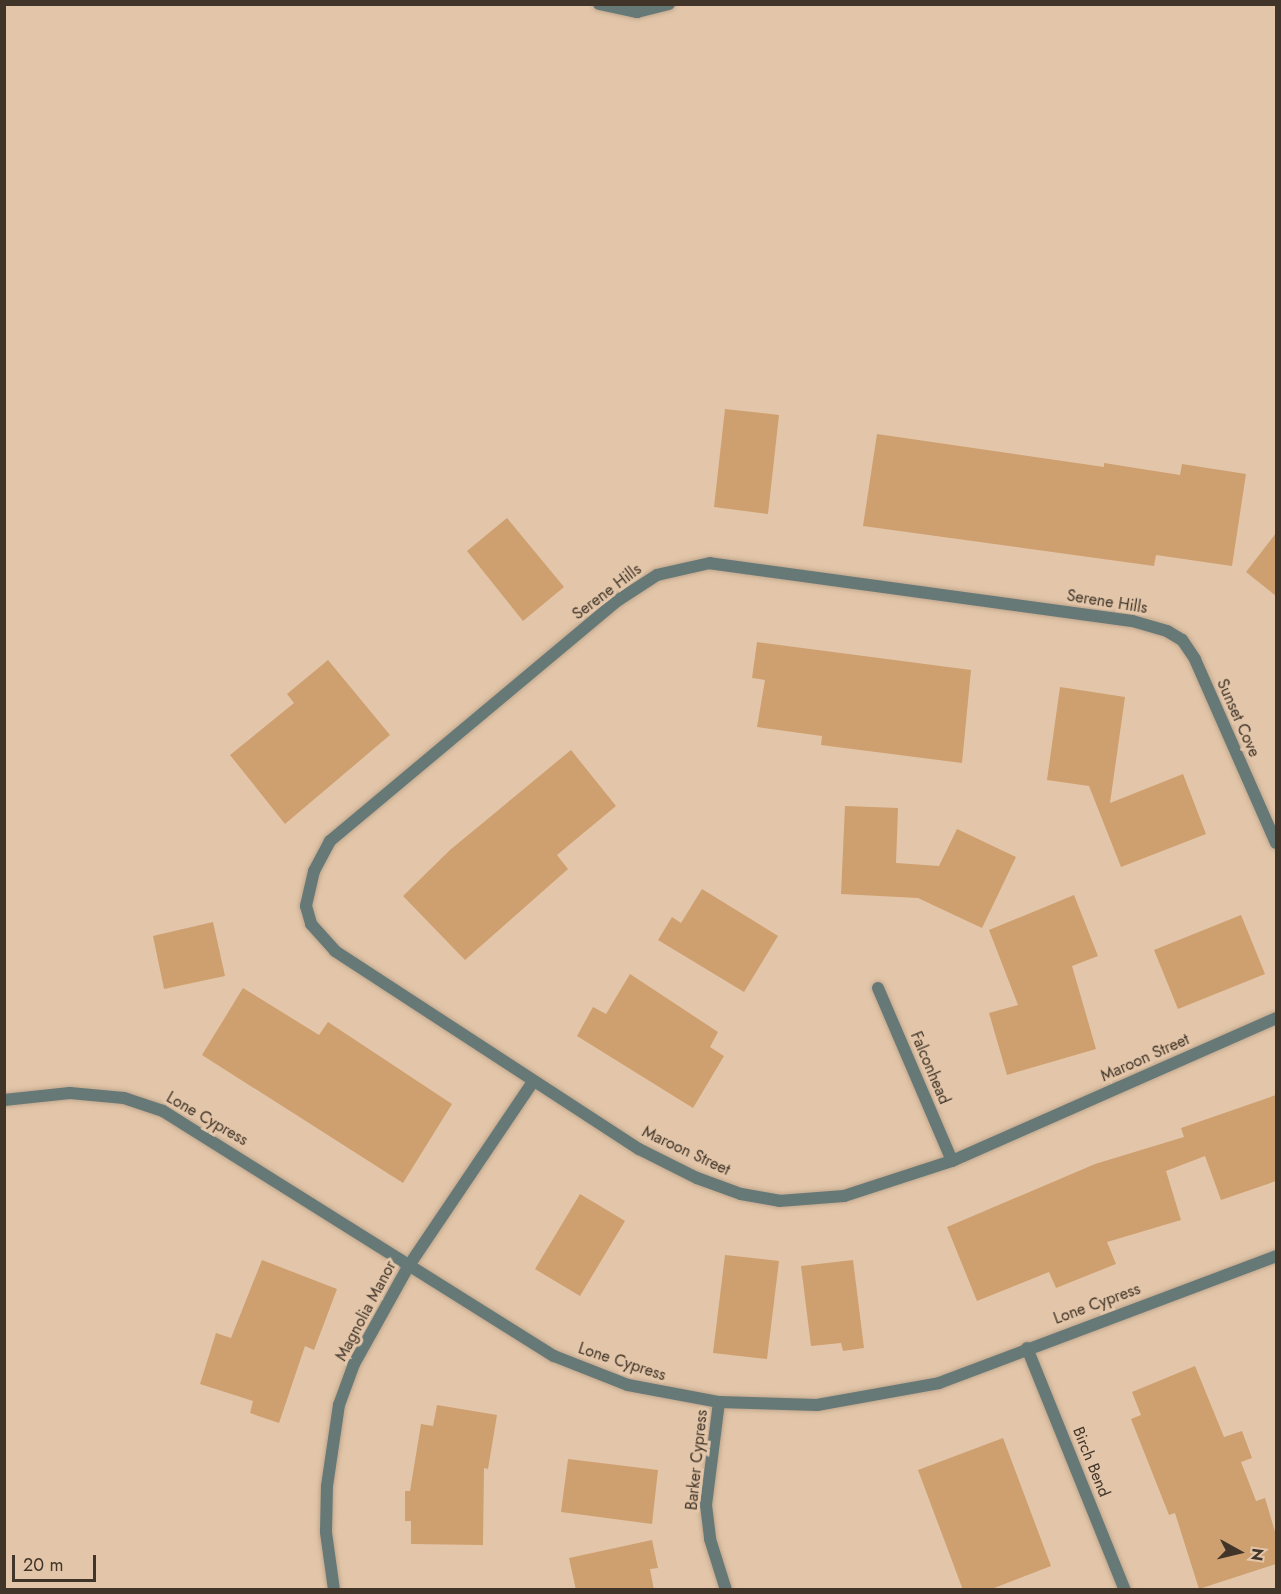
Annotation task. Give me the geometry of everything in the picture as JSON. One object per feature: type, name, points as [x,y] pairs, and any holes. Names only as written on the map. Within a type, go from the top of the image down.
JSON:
[{"type":"street","points":[[599,4],[637,12],[669,4]]},
{"type":"street","name":"Serene Hills","points":[[306,906],[314,872],[330,841],[617,601],[674,569],[734,564],[1132,621],[1182,640]]},
{"type":"street","name":"Sunset Cove","points":[[1182,640],[1195,659],[1276,843]]},
{"type":"street","name":"Maroon Street","points":[[306,906],[311,924],[335,951],[639,1149],[741,1194],[779,1201],[844,1196],[952,1161],[1276,1018]]},
{"type":"street","name":"Falconhead","points":[[878,988],[952,1161]]},
{"type":"street","name":"Magnolia Manor","points":[[334,1590],[326,1532],[327,1486],[339,1405],[354,1364],[408,1267],[533,1082]]},
{"type":"street","name":"Lone Cypress","points":[[4,1100],[70,1093],[124,1098],[164,1111],[513,1333],[592,1373],[670,1395],[720,1402],[817,1405],[898,1393],[939,1383],[1276,1256]]},
{"type":"street","name":"Birch Bend","points":[[1027,1348],[1125,1590]]},
{"type":"street","name":"Barker Cypress","points":[[720,1402],[706,1505],[710,1539],[726,1590]]},
{"type":"building","points":[[725,409],[779,415],[768,514],[714,507]]},
{"type":"building","points":[[877,434],[1104,467],[1104,463],[1180,475],[1182,464],[1246,474],[1232,566],[1156,555],[1154,566],[863,526]]},
{"type":"building","points":[[507,518],[564,587],[523,621],[467,551]]},
{"type":"building","points":[[1276,533],[1276,596],[1246,572]]},
{"type":"building","points":[[757,642],[971,670],[962,763],[821,745],[822,736],[757,727],[765,680],[752,678]]},
{"type":"building","points":[[328,660],[390,735],[285,824],[230,755],[294,703],[287,694]]},
{"type":"building","points":[[1060,687],[1125,697],[1110,803],[1183,774],[1206,834],[1121,867],[1089,786],[1047,780]]},
{"type":"building","points":[[571,750],[616,806],[557,855],[568,869],[465,960],[403,896],[450,850]]},
{"type":"building","points":[[845,806],[898,808],[896,863],[939,866],[957,829],[1016,857],[982,928],[918,898],[841,894]]},
{"type":"building","points":[[702,889],[778,936],[744,992],[658,940],[672,917],[681,923]]},
{"type":"building","points":[[1074,895],[1098,956],[1072,966],[1096,1049],[1007,1075],[989,1013],[1018,1005],[989,930]]},
{"type":"building","points":[[1241,915],[1265,974],[1178,1009],[1154,950]]},
{"type":"building","points":[[213,922],[225,976],[164,989],[153,936]]},
{"type":"building","points":[[630,974],[718,1032],[710,1047],[724,1056],[693,1108],[577,1036],[593,1007],[606,1014]]},
{"type":"building","points":[[243,988],[319,1035],[328,1022],[452,1104],[403,1183],[202,1055]]},
{"type":"building","points":[[1276,1095],[1276,1181],[1221,1200],[1205,1156],[1166,1171],[1181,1220],[1107,1242],[1116,1264],[1056,1288],[1049,1272],[977,1301],[947,1227],[1095,1164],[1184,1137],[1181,1128]]},
{"type":"building","points":[[580,1194],[625,1221],[580,1296],[535,1269]]},
{"type":"building","points":[[725,1255],[779,1261],[767,1359],[713,1353]]},
{"type":"building","points":[[262,1260],[337,1289],[314,1350],[305,1346],[279,1423],[250,1413],[253,1401],[200,1384],[216,1333],[231,1338]]},
{"type":"building","points":[[853,1260],[864,1348],[843,1351],[841,1343],[811,1346],[801,1266]]},
{"type":"building","points":[[1195,1366],[1224,1437],[1242,1431],[1252,1458],[1241,1462],[1256,1501],[1265,1498],[1276,1535],[1276,1564],[1199,1589],[1175,1513],[1169,1515],[1131,1419],[1141,1415],[1132,1392]]},
{"type":"building","points":[[437,1405],[497,1415],[488,1469],[484,1468],[483,1545],[411,1544],[411,1521],[405,1521],[405,1491],[410,1491],[421,1424],[433,1426]]},
{"type":"building","points":[[1003,1438],[1051,1566],[989,1590],[963,1590],[918,1470]]},
{"type":"building","points":[[568,1459],[658,1470],[652,1524],[561,1512]]},
{"type":"building","points":[[652,1540],[658,1568],[650,1569],[654,1590],[576,1590],[569,1558]]}]
